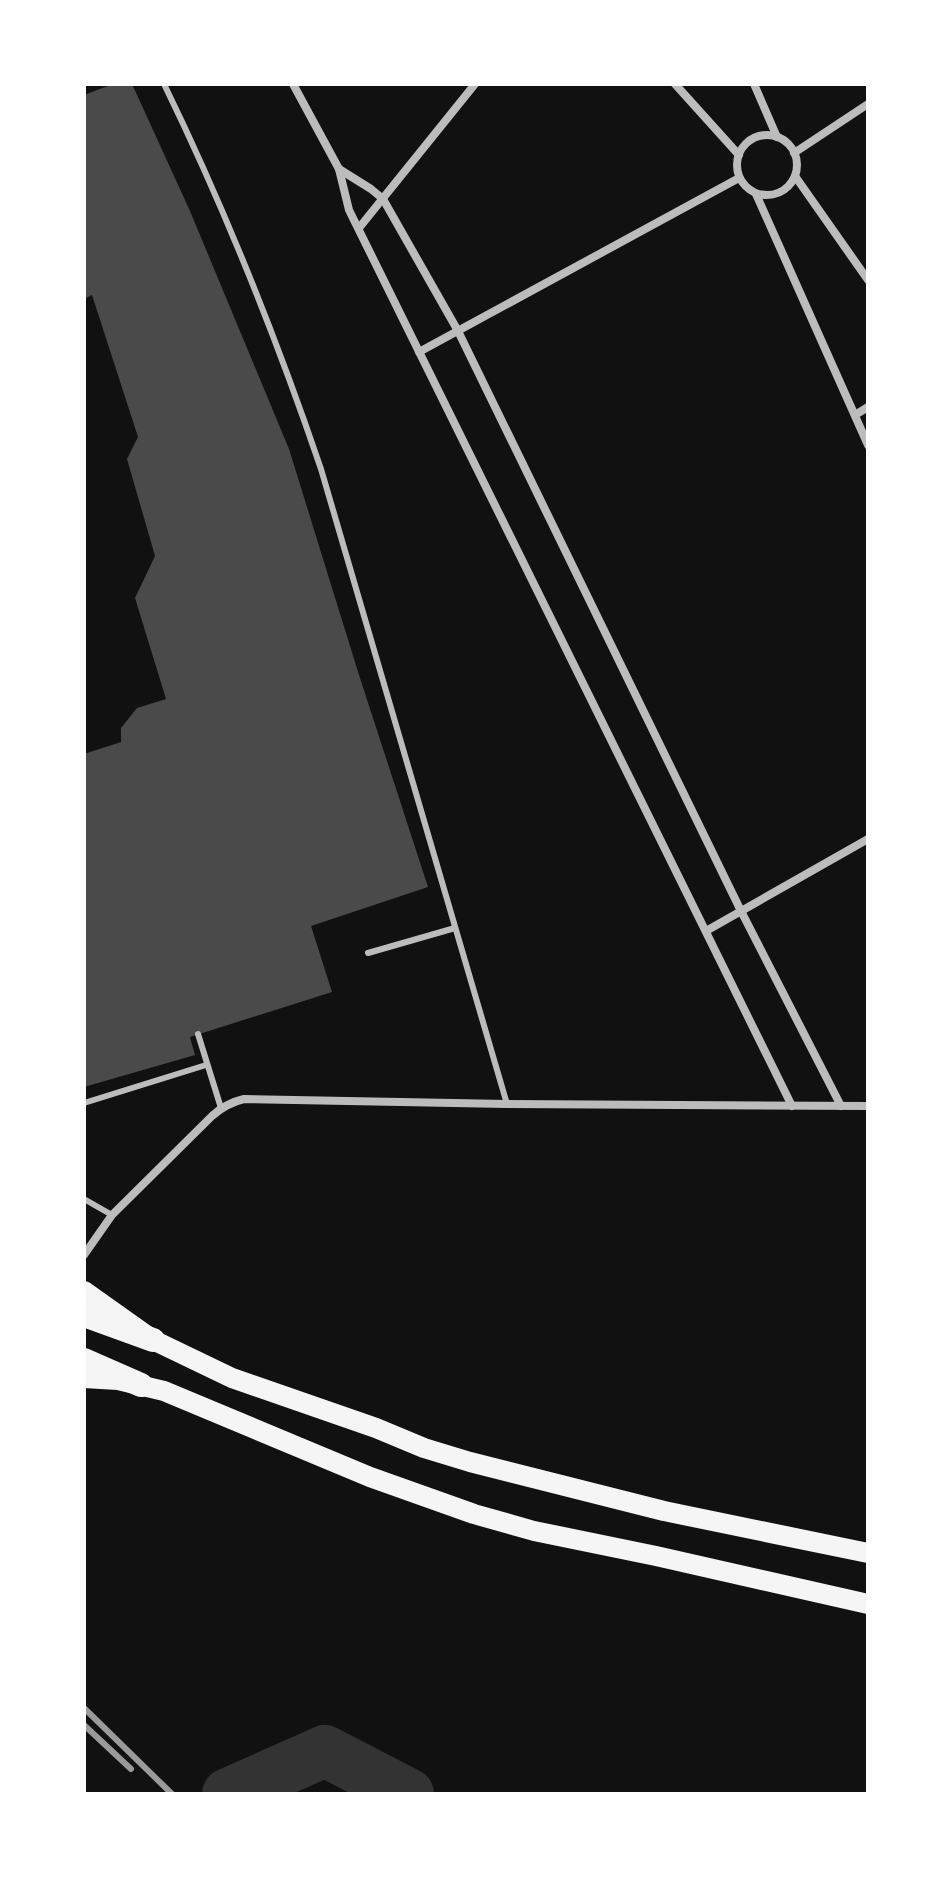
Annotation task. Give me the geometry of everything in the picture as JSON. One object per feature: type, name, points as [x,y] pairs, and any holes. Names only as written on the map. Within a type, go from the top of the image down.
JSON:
[{"type":"highway","points":[[84,1315],[153,1340]]},
{"type":"highway","points":[[84,1360],[141,1385]]},
{"type":"main road","points":[[84,1291],[153,1340],[232,1378],[424,1448],[664,1511],[868,1553]]},
{"type":"main road","points":[[84,1378],[118,1380],[164,1391],[370,1477],[474,1514],[534,1531],[868,1604]]},
{"type":"street","points":[[293,84],[339,169],[349,210],[792,1106]]},
{"type":"street","points":[[359,228],[475,84]]},
{"type":"street","points":[[675,84],[739,155]]},
{"type":"street","points":[[754,84],[777,137]]},
{"type":"street","points":[[794,153],[868,104]]},
{"type":"street","points":[[766,135],[777,137],[787,143],[794,153],[797,164],[795,176],[789,186],[779,193],[768,196],[756,194],[739,178],[739,155],[745,144],[755,138],[766,135]]},
{"type":"street","points":[[339,169],[383,199],[458,331],[741,911],[841,1106]]},
{"type":"street","points":[[795,176],[868,280]]},
{"type":"street","points":[[419,352],[739,178]]},
{"type":"street","points":[[756,194],[868,445]]},
{"type":"street","points":[[855,415],[868,407]]},
{"type":"street","points":[[706,931],[868,839]]},
{"type":"street","points":[[84,1255],[112,1215],[221,1108],[244,1099],[868,1106]]},
{"type":"lane","points":[[164,84],[260,300],[321,469],[507,1104]]},
{"type":"lane","points":[[368,953],[455,928]]},
{"type":"lane","points":[[198,1034],[221,1108]]},
{"type":"lane","points":[[84,1103],[206,1065]]},
{"type":"lane","points":[[84,1199],[112,1215]]},
{"type":"building","points":[[113,84],[132,84],[190,211],[289,449],[428,887],[311,926],[332,992],[190,1037],[195,1055],[84,1087],[84,754],[121,742],[121,728],[137,708],[166,699],[135,598],[155,556],[127,459],[138,437],[92,295],[84,299],[84,95]]},
{"type":"waterway","points":[[228,1794],[325,1751],[408,1794]]},
{"type":"railway","points":[[84,1708],[172,1794]]},
{"type":"railway","points":[[84,1725],[131,1769]]}]
